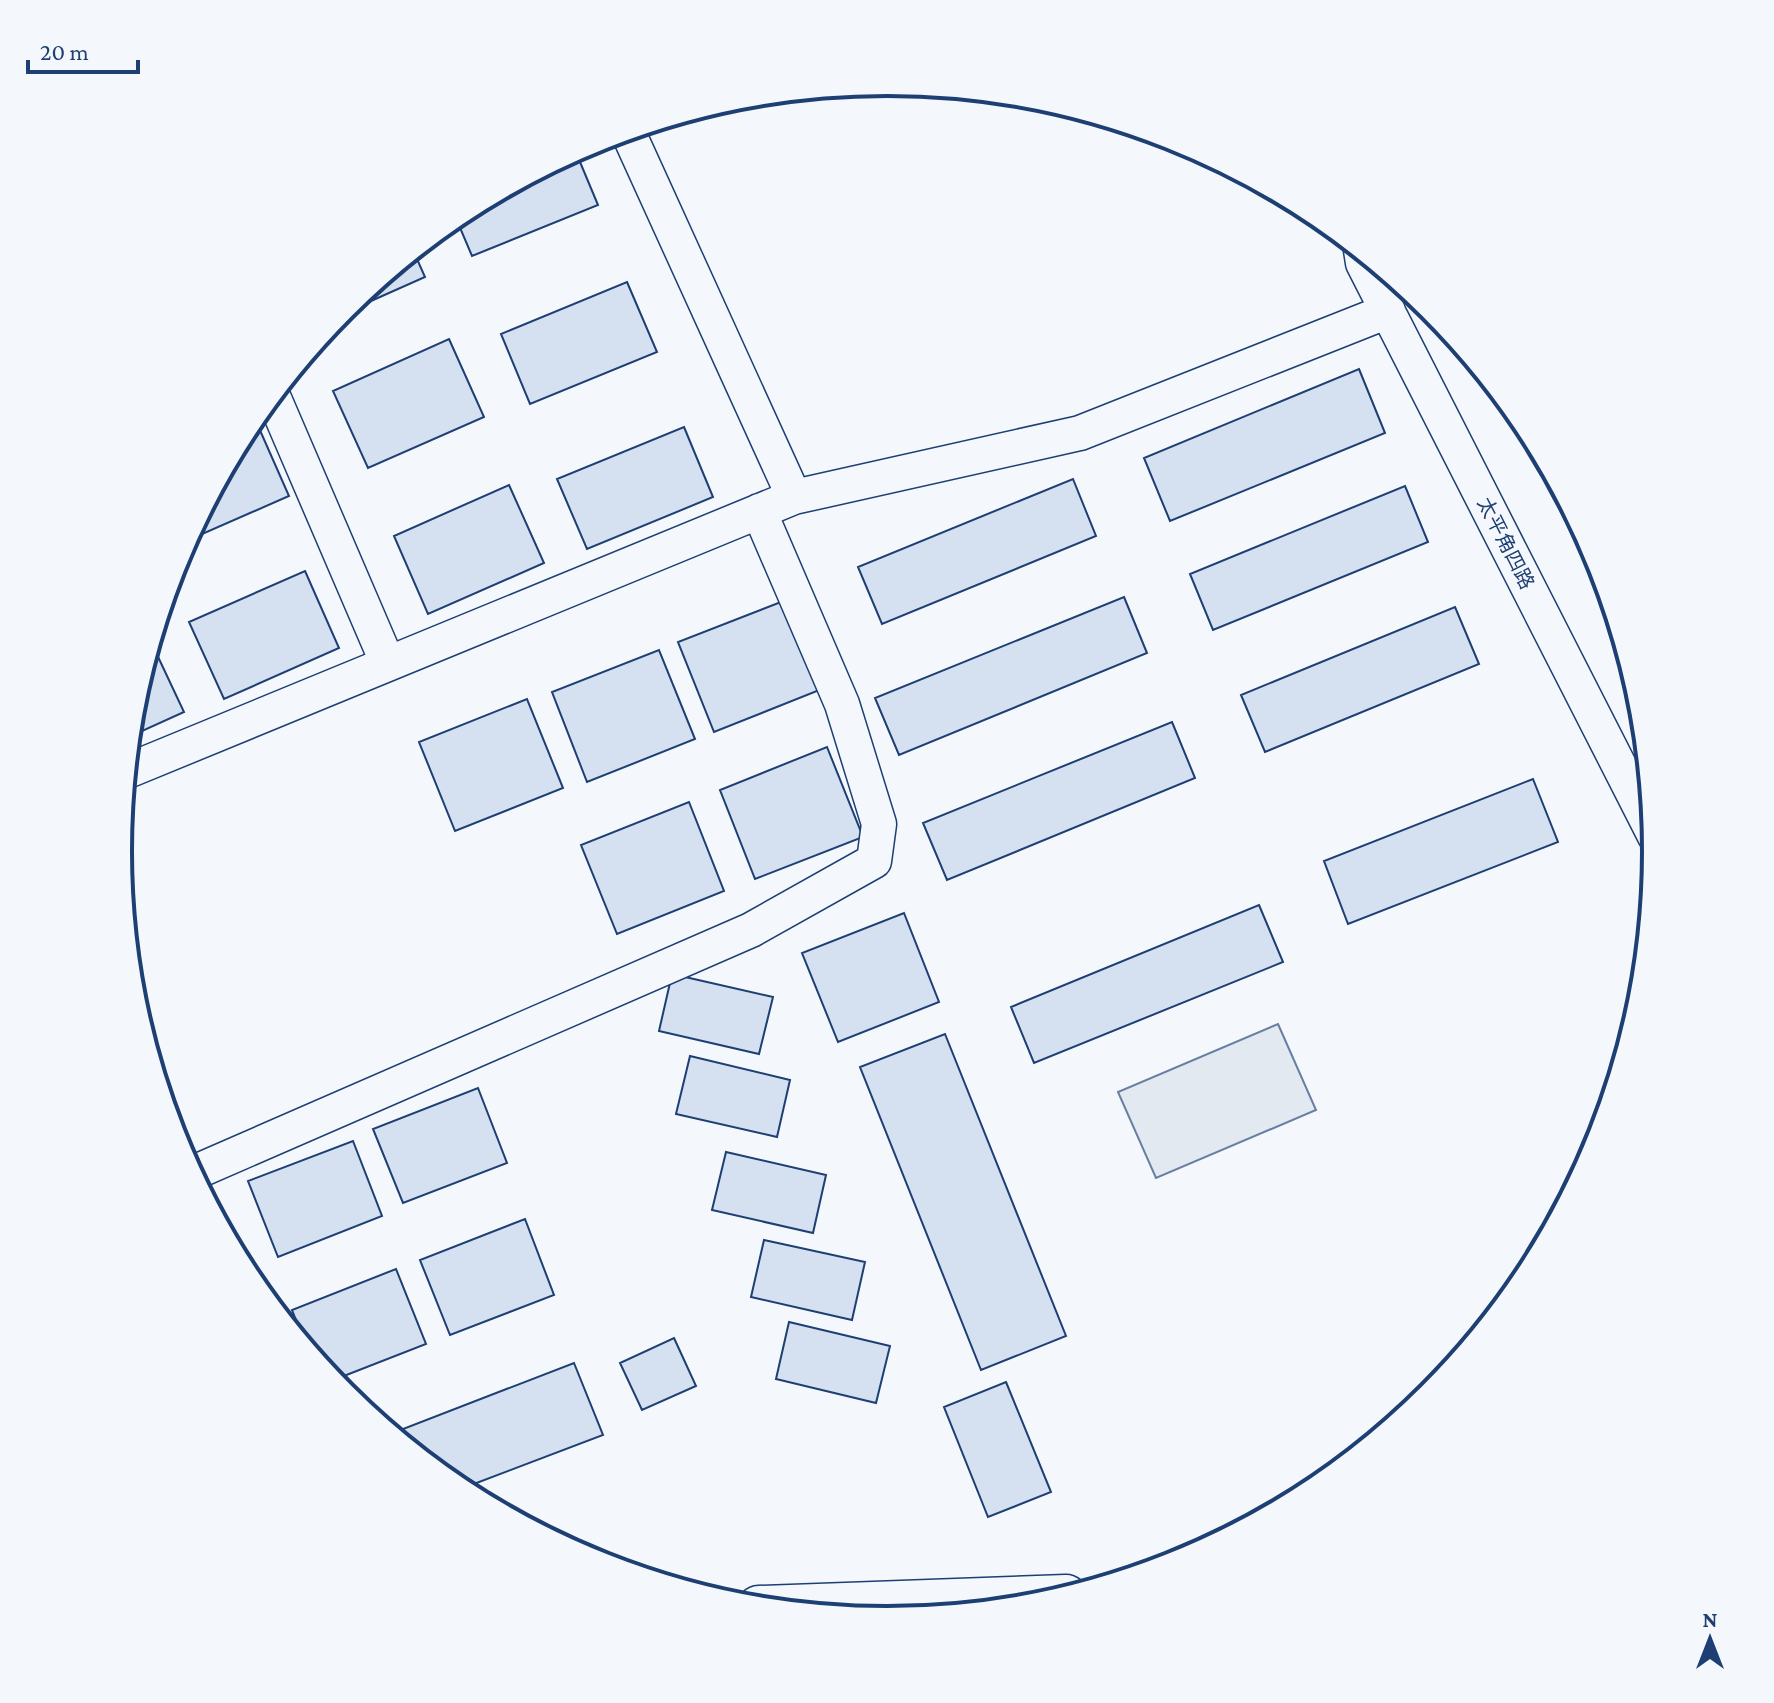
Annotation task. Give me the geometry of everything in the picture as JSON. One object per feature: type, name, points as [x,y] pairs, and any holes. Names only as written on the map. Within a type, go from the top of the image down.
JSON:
[{"type":"main road","points":[[840,1605],[993,1600]]},
{"type":"street","points":[[632,141],[794,497]]},
{"type":"street","name":"太平角四路","points":[[1371,272],[1388,311],[1641,799]]},
{"type":"street","points":[[137,767],[794,497],[1080,433],[1388,311]]},
{"type":"street","points":[[277,407],[388,664]]},
{"type":"street","points":[[202,1169],[751,930],[874,861],[879,824],[842,704],[759,511]]},
{"type":"shaded area","points":[[1278,1024],[1316,1110],[1156,1178],[1118,1092]]},
{"type":"building","points":[[580,162],[598,205],[472,256],[460,228],[509,197]]},
{"type":"building","points":[[417,260],[425,277],[369,302]]},
{"type":"building","points":[[627,282],[657,352],[530,404],[501,334]]},
{"type":"building","points":[[449,339],[484,417],[368,468],[333,391]]},
{"type":"building","points":[[1359,369],[1385,433],[1170,521],[1144,458]]},
{"type":"building","points":[[684,427],[713,497],[587,549],[557,479]]},
{"type":"building","points":[[260,431],[289,496],[201,534]]},
{"type":"building","points":[[1073,479],[1096,536],[882,624],[858,567]]},
{"type":"building","points":[[509,485],[544,563],[428,614],[394,536]]},
{"type":"building","points":[[1405,486],[1428,542],[1213,630],[1190,574]]},
{"type":"building","points":[[305,571],[339,648],[224,699],[189,622]]},
{"type":"building","points":[[1124,597],[1147,653],[899,755],[875,698]]},
{"type":"building","points":[[786,600],[822,689],[714,732],[678,642]]},
{"type":"building","points":[[1455,607],[1479,664],[1265,752],[1241,695]]},
{"type":"building","points":[[659,650],[695,739],[587,782],[552,692]]},
{"type":"building","points":[[157,655],[184,712],[142,731]]},
{"type":"building","points":[[527,699],[563,788],[455,831],[419,742]]},
{"type":"building","points":[[1172,722],[1195,778],[947,880],[923,823]]},
{"type":"building","points":[[827,747],[863,837],[755,879],[720,790]]},
{"type":"building","points":[[1533,779],[1558,842],[1348,924],[1324,861]]},
{"type":"building","points":[[689,802],[724,891],[617,934],[581,845]]},
{"type":"building","points":[[1259,905],[1283,962],[1034,1063],[1011,1007]]},
{"type":"building","points":[[904,913],[939,1002],[838,1042],[802,953]]},
{"type":"building","points":[[672,974],[773,997],[759,1054],[659,1031]]},
{"type":"building","points":[[945,1034],[1066,1336],[981,1370],[860,1067]]},
{"type":"building","points":[[690,1056],[790,1080],[777,1137],[676,1114]]},
{"type":"building","points":[[478,1088],[507,1163],[403,1203],[373,1129]]},
{"type":"building","points":[[353,1141],[382,1216],[278,1257],[248,1181]]},
{"type":"building","points":[[726,1152],[826,1175],[813,1233],[712,1210]]},
{"type":"building","points":[[525,1219],[554,1295],[450,1335],[420,1260]]},
{"type":"building","points":[[764,1240],[865,1262],[852,1320],[751,1297]]},
{"type":"building","points":[[396,1269],[426,1344],[344,1376],[297,1322],[292,1310]]},
{"type":"building","points":[[789,1322],[890,1346],[876,1403],[776,1379]]},
{"type":"building","points":[[674,1338],[696,1386],[642,1410],[620,1363]]},
{"type":"building","points":[[574,1363],[603,1435],[474,1484],[401,1430]]},
{"type":"building","points":[[1006,1382],[1051,1492],[988,1517],[944,1407]]}]
